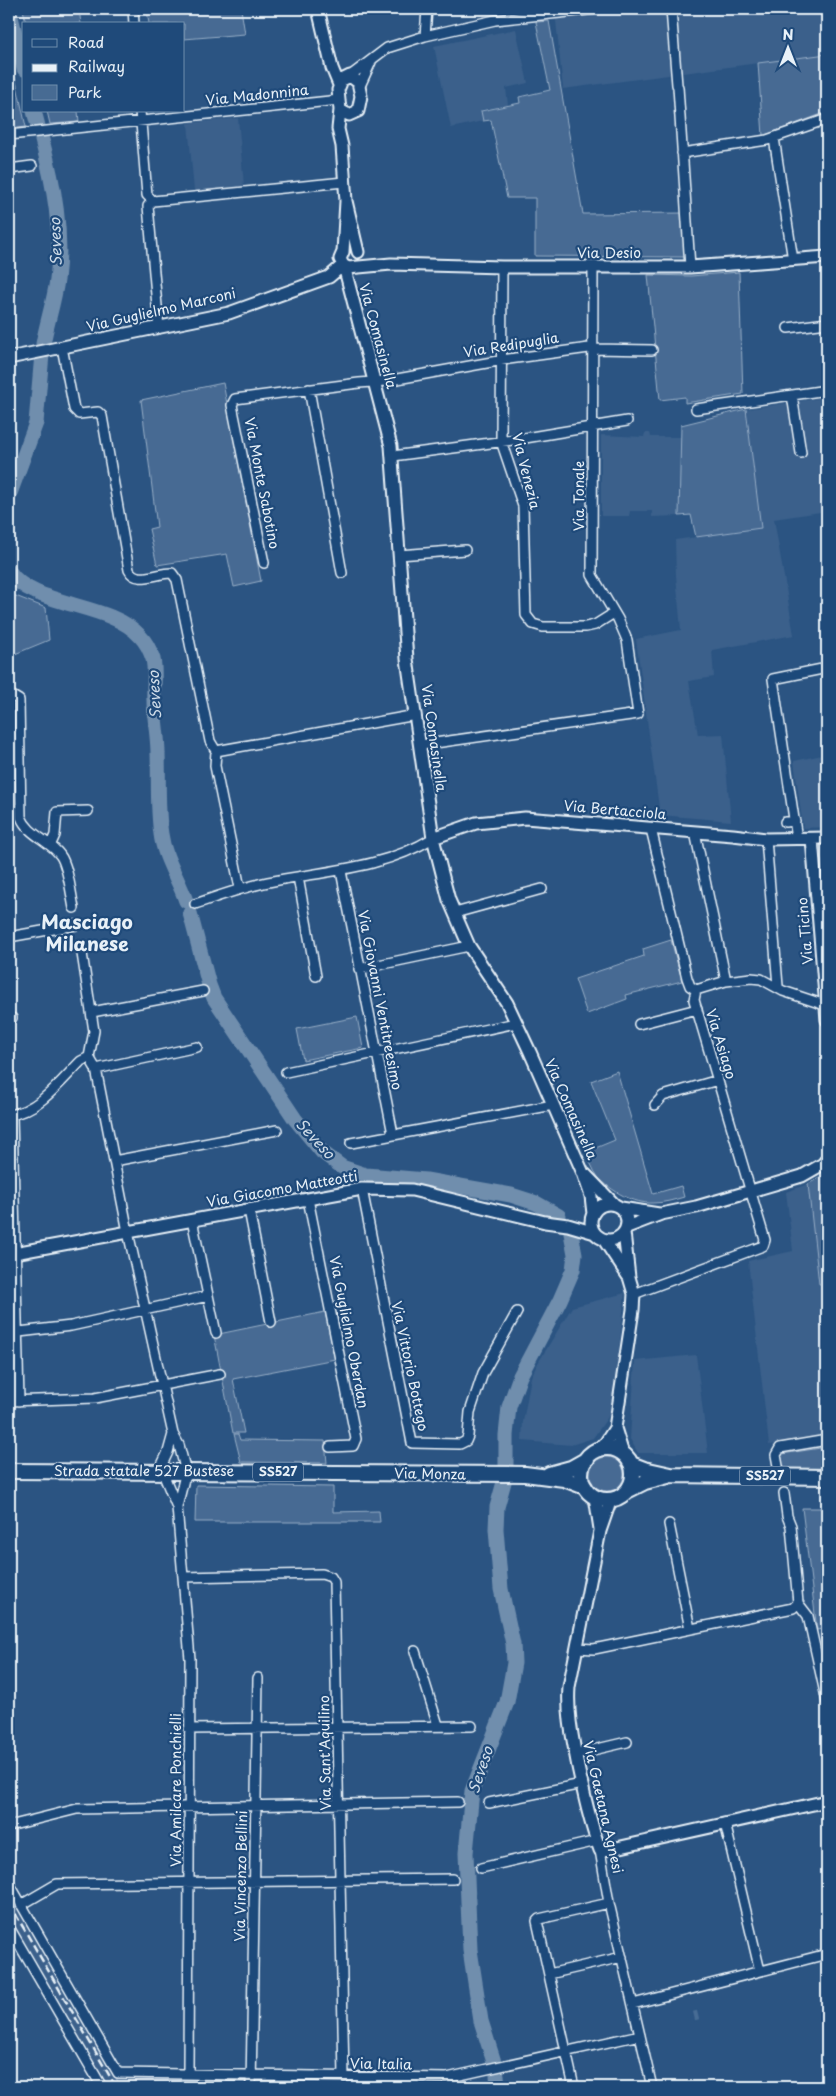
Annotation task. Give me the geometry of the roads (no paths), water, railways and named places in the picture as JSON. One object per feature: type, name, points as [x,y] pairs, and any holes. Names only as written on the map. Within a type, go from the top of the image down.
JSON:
[{"type":"main road","name":"SS527","points":[[545,1475],[570,1468],[592,1455],[614,1450],[644,1470],[671,1476],[827,1477]]},
{"type":"main road","points":[[590,1492],[582,1472],[592,1455]]},
{"type":"main road","points":[[627,1459],[633,1478],[627,1491]]},
{"type":"main road","name":"Strada statale 527 Bustese","points":[[9,1471],[370,1473]]},
{"type":"main road","name":"Via Monza","points":[[370,1473],[545,1475]]},
{"type":"main road","name":"SS527","points":[[545,1475],[564,1479],[603,1500],[613,1499],[644,1482],[671,1476]]},
{"type":"street","points":[[133,9],[134,22]]},
{"type":"street","points":[[318,9],[330,56],[345,79],[343,108],[358,110],[360,86],[365,71],[376,55]]},
{"type":"street","points":[[425,36],[426,9]]},
{"type":"street","points":[[345,79],[387,48],[425,36],[495,20],[597,9]]},
{"type":"street","points":[[670,9],[678,86],[690,268]]},
{"type":"street","points":[[345,79],[356,79],[360,86]]},
{"type":"street","name":"Via Madonnina","points":[[9,135],[141,122],[343,108]]},
{"type":"street","name":"Via Comasinella","points":[[343,108],[342,146],[351,265],[375,382],[393,456],[405,636],[433,838],[449,900],[470,946],[507,1003],[583,1173],[591,1196],[592,1217]]},
{"type":"street","points":[[140,112],[147,195],[153,201]]},
{"type":"street","points":[[682,153],[774,138],[827,119]]},
{"type":"street","points":[[774,138],[793,260]]},
{"type":"street","points":[[9,170],[32,166]]},
{"type":"street","points":[[159,328],[148,206],[153,201],[344,182]]},
{"type":"street","name":"Via Comasinella","points":[[346,201],[343,252],[340,258],[351,265]]},
{"type":"street","name":"Via Desio","points":[[351,265],[371,267],[391,264],[502,267],[690,268],[827,257]]},
{"type":"street","name":"Via Guglielmo Marconi","points":[[9,358],[49,348],[229,313],[329,276],[351,265]]},
{"type":"street","name":"Via Venezia","points":[[502,267],[501,441],[523,506],[525,608],[528,619],[533,624],[542,627],[586,627],[595,625],[614,613]]},
{"type":"street","name":"Via Tonale","points":[[421,745],[638,714],[627,640],[592,574],[594,426],[593,268]]},
{"type":"street","points":[[788,328],[827,322]]},
{"type":"street","points":[[62,347],[74,409],[79,414],[98,412],[102,416],[129,570],[131,574],[138,577],[172,573],[177,580],[210,741],[216,750],[216,766],[240,888]]},
{"type":"street","name":"Via Redipuglia","points":[[375,382],[502,360],[589,348],[652,350]]},
{"type":"street","name":"Via Monte Sabotino","points":[[264,563],[233,402],[240,399],[310,389],[375,382]]},
{"type":"street","points":[[310,389],[342,573]]},
{"type":"street","points":[[696,410],[827,390]]},
{"type":"street","points":[[792,395],[801,454]]},
{"type":"street","points":[[393,456],[627,421]]},
{"type":"street","points":[[399,555],[465,550]]},
{"type":"street","points":[[797,839],[773,678],[827,668]]},
{"type":"street","points":[[12,695],[18,700],[22,817],[26,827],[51,844],[63,859],[74,908]]},
{"type":"street","points":[[216,750],[416,715]]},
{"type":"street","points":[[51,844],[55,835],[57,812],[88,811]]},
{"type":"street","name":"Via Bertacciola","points":[[433,838],[476,823],[525,818],[766,839],[827,838]]},
{"type":"street","points":[[785,822],[795,821]]},
{"type":"street","name":"Via Asiago","points":[[634,1294],[763,1246],[765,1240],[696,1009],[694,996],[696,990],[690,986],[687,978],[651,829]]},
{"type":"street","points":[[695,832],[726,981]]},
{"type":"street","points":[[195,904],[240,888],[341,871],[378,862],[423,845],[433,838]]},
{"type":"street","points":[[766,839],[778,986]]},
{"type":"street","name":"Via Ticino","points":[[812,839],[827,1020]]},
{"type":"street","name":"Via Giovanni Ventitreesimo","points":[[341,871],[359,969],[394,1134]]},
{"type":"street","points":[[298,877],[316,976]]},
{"type":"street","points":[[455,913],[542,889]]},
{"type":"street","points":[[9,937],[76,925]]},
{"type":"street","points":[[359,969],[470,946]]},
{"type":"street","points":[[81,947],[94,1031],[89,1056],[96,1068],[128,1232],[173,1434],[189,1472]]},
{"type":"street","points":[[696,990],[726,981],[751,978],[762,979],[778,986],[783,991],[826,1005]]},
{"type":"street","points":[[92,1012],[203,991]]},
{"type":"street","points":[[639,1024],[696,1009]]},
{"type":"street","points":[[286,1072],[377,1051],[516,1023]]},
{"type":"street","points":[[96,1068],[197,1047]]},
{"type":"street","points":[[19,1401],[19,1332],[13,1254],[11,1115],[23,1112],[43,1099],[81,1061],[89,1056]]},
{"type":"street","points":[[655,1104],[663,1096],[718,1080]]},
{"type":"street","points":[[351,1143],[553,1106]]},
{"type":"street","points":[[114,1161],[277,1130]]},
{"type":"street","points":[[599,1236],[618,1238],[626,1229],[661,1214],[752,1192],[802,1176],[827,1159]]},
{"type":"street","name":"Via Comasinella","points":[[583,1173],[618,1206]]},
{"type":"street","name":"Via Giacomo Matteotti","points":[[13,1254],[362,1189],[412,1190],[556,1224],[575,1225],[599,1236]]},
{"type":"street","name":"Via Vittorio Bottego","points":[[362,1189],[412,1443],[460,1444],[468,1439],[470,1412],[483,1373],[517,1312]]},
{"type":"street","name":"Via Guglielmo Oberdan","points":[[308,1199],[356,1439],[349,1448],[330,1447]]},
{"type":"street","points":[[629,1277],[599,1236],[592,1217],[601,1206],[618,1206],[661,1214]]},
{"type":"street","points":[[592,1455],[606,1442],[615,1428],[634,1294],[629,1277],[627,1220],[618,1206]]},
{"type":"street","points":[[249,1210],[271,1322]]},
{"type":"street","name":"Via Giacomo Matteotti","points":[[575,1225],[592,1217]]},
{"type":"street","points":[[192,1220],[216,1333]]},
{"type":"street","points":[[19,1332],[71,1326],[208,1296]]},
{"type":"street","points":[[9,1401],[95,1398],[220,1374]]},
{"type":"street","points":[[615,1428],[627,1459]]},
{"type":"street","points":[[161,1471],[173,1434]]},
{"type":"street","points":[[780,1476],[776,1455],[780,1448],[827,1440]]},
{"type":"street","name":"Via Amilcare Ponchielli","points":[[161,1471],[177,1507]]},
{"type":"street","name":"Via Amilcare Ponchielli","points":[[188,2073],[190,1659],[177,1507],[184,1479],[189,1472]]},
{"type":"street","name":"Via Gaetana Agnesi","points":[[590,1492],[600,1531]]},
{"type":"street","points":[[784,1493],[787,1518],[791,1526],[798,1603],[808,1616],[827,1702]]},
{"type":"street","name":"Via Gaetana Agnesi","points":[[613,1499],[600,1531],[569,1687],[568,1710],[582,1784],[598,1846],[609,1903],[652,2087]]},
{"type":"street","points":[[668,1524],[690,1629]]},
{"type":"street","name":"Via Sant'Aquilino","points":[[183,1577],[322,1574],[331,1577],[334,1582],[344,2077]]},
{"type":"street","points":[[576,1648],[594,1649],[793,1608],[798,1603]]},
{"type":"street","points":[[415,1651],[438,1725]]},
{"type":"street","name":"Via Vincenzo Bellini","points":[[251,2087],[258,1678]]},
{"type":"street","points":[[189,1728],[472,1726]]},
{"type":"street","points":[[576,1754],[627,1742]]},
{"type":"street","points":[[489,1803],[582,1784]]},
{"type":"street","points":[[481,1868],[598,1846],[612,1849],[827,1801]]},
{"type":"street","points":[[9,1826],[77,1809],[458,1802]]},
{"type":"street","points":[[725,1823],[760,1970]]},
{"type":"street","points":[[9,1883],[21,1905],[57,1884],[453,1879]]},
{"type":"street","points":[[574,2087],[538,1920],[609,1903]]},
{"type":"street","name":"Via Italia","points":[[21,1905],[118,2073],[456,2077],[640,2035]]},
{"type":"street","points":[[9,1927],[102,2087]]},
{"type":"street","points":[[633,2004],[827,1954]]},
{"type":"street","points":[[549,1974],[622,1957]]},
{"type":"street","points":[[456,2077],[458,2087]]},
{"type":"waterway","name":"Seveso","points":[[9,9],[22,61]]},
{"type":"waterway","name":"Seveso","points":[[34,112],[38,126]]},
{"type":"waterway","name":"Seveso","points":[[42,140],[54,192],[59,245],[56,288],[43,344]]},
{"type":"waterway","name":"Seveso","points":[[9,496],[36,423],[42,354]]},
{"type":"waterway","name":"Seveso","points":[[9,571],[20,583],[35,592],[91,610],[127,625],[148,646],[153,659],[154,669],[154,707],[158,747],[161,834],[168,860],[186,901]]},
{"type":"waterway","name":"Seveso","points":[[190,913],[214,998],[295,1119],[322,1152],[342,1167],[366,1175],[426,1180],[511,1195],[536,1203],[559,1216]]},
{"type":"waterway","name":"Seveso","points":[[506,1467],[506,1435],[509,1407],[520,1376],[560,1300],[573,1270],[575,1254],[571,1233]]},
{"type":"waterway","name":"Seveso","points":[[494,2062],[481,2021],[470,1950],[466,1853],[472,1791],[507,1702],[514,1663],[513,1644],[501,1589],[496,1529],[497,1507],[504,1482]]},
{"type":"waterway","name":"Seveso","points":[[497,2075],[498,2087]]},
{"type":"tunnel","points":[[694,2016],[698,2015]]},
{"type":"railway","points":[[9,1903],[116,2087]]},
{"type":"district","name":"Masciago Milanese","points":[[87,933]]}]
